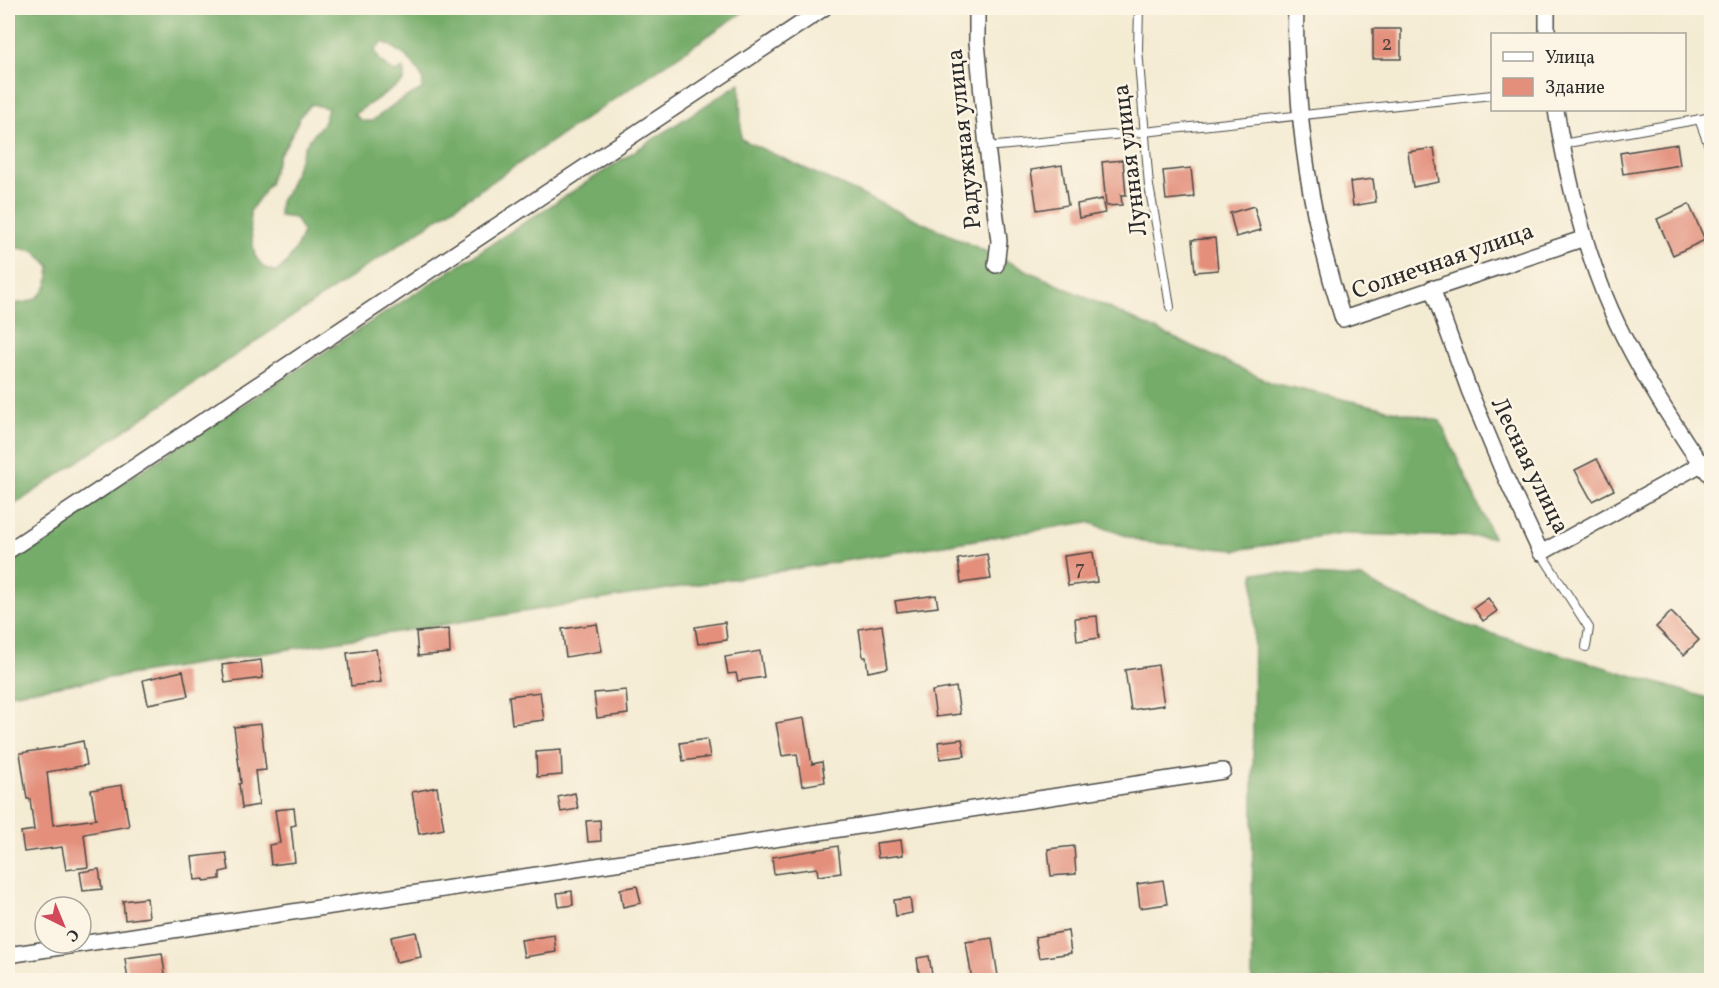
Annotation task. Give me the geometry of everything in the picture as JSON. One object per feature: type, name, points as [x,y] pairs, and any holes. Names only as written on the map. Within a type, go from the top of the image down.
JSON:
[{"type":"street","points":[[8,551],[824,8]]},
{"type":"street","name":"Радужная улица","points":[[977,8],[977,42],[999,241],[996,265]]},
{"type":"street","name":"Солнечная улица","points":[[1296,8],[1295,31],[1300,115],[1313,208],[1329,276],[1343,319],[1585,238]]},
{"type":"street","points":[[1547,8],[1547,33]]},
{"type":"street","points":[[1556,111],[1585,238],[1605,296],[1629,349],[1655,394],[1706,462],[1712,477]]},
{"type":"street","name":"Лесная улица","points":[[1432,288],[1469,390],[1541,554],[1706,462]]},
{"type":"street","points":[[8,956],[1223,771]]},
{"type":"lane","name":"Лунная улица","points":[[1139,8],[1138,49],[1149,186],[1170,307]]},
{"type":"lane","points":[[987,147],[1491,94]]},
{"type":"lane","points":[[1562,144],[1712,117]]},
{"type":"lane","points":[[1699,119],[1712,154]]},
{"type":"lane","points":[[1541,554],[1589,628],[1587,647]]},
{"type":"green space","points":[[8,8],[749,8],[8,509],[8,303],[25,302],[40,295],[47,286],[50,266],[34,251],[8,246]],"holes":[[[383,42],[402,53],[410,61],[423,79],[422,89],[396,103],[372,121],[362,121],[354,114],[404,81],[404,68],[395,72],[378,57],[375,50]],[[311,104],[328,108],[324,122],[305,145],[289,188],[280,201],[279,216],[295,218],[303,232],[292,254],[276,272],[263,267],[255,256],[250,211],[269,184],[279,155],[301,115]]]},
{"type":"green space","points":[[740,83],[741,139],[1272,383],[1440,421],[1493,537],[1341,534],[1236,550],[1143,542],[1088,522],[8,694],[8,557]]},
{"type":"green space","points":[[1254,572],[1362,578],[1394,595],[1469,627],[1711,699],[1711,980],[1252,980]]},
{"type":"building","points":[[1373,29],[1401,29],[1401,59],[1373,59]]},
{"type":"building","points":[[1677,144],[1680,165],[1623,174],[1620,153]]},
{"type":"building","points":[[1434,148],[1439,182],[1413,187],[1408,152]]},
{"type":"building","points":[[1123,160],[1126,195],[1121,195],[1122,205],[1106,206],[1102,162]]},
{"type":"building","points":[[1062,165],[1068,205],[1037,210],[1031,170]]},
{"type":"building","points":[[1191,168],[1194,197],[1166,200],[1163,171]]},
{"type":"building","points":[[1373,179],[1376,202],[1353,206],[1350,182]]},
{"type":"building","points":[[1102,199],[1105,213],[1079,218],[1077,204]]},
{"type":"building","points":[[1689,204],[1705,240],[1673,255],[1657,219]]},
{"type":"building","points":[[1254,206],[1261,230],[1236,237],[1230,213]]},
{"type":"building","points":[[1215,238],[1218,270],[1195,272],[1192,240]]},
{"type":"building","points":[[1597,459],[1614,490],[1592,501],[1575,470]]},
{"type":"building","points":[[1093,552],[1097,582],[1068,586],[1064,556]]},
{"type":"building","points":[[987,554],[991,579],[961,583],[958,559]]},
{"type":"building","points":[[936,595],[938,607],[897,612],[895,601]]},
{"type":"building","points":[[1488,598],[1497,611],[1483,621],[1474,608]]},
{"type":"building","points":[[1671,612],[1699,640],[1684,655],[1656,627]]},
{"type":"building","points":[[1097,616],[1099,638],[1077,641],[1075,618]]},
{"type":"building","points":[[725,622],[727,640],[698,644],[695,627]]},
{"type":"building","points":[[597,624],[602,651],[566,657],[562,629]]},
{"type":"building","points":[[882,625],[888,668],[868,672],[866,657],[863,657],[859,629]]},
{"type":"building","points":[[449,629],[450,653],[418,656],[416,632]]},
{"type":"building","points":[[376,649],[381,682],[351,686],[347,653]]},
{"type":"building","points":[[760,651],[764,677],[738,681],[736,673],[728,674],[725,657]]},
{"type":"building","points":[[261,660],[263,678],[225,683],[222,665]]},
{"type":"building","points":[[1158,665],[1164,705],[1131,710],[1125,670]]},
{"type":"building","points":[[183,671],[188,696],[148,704],[143,680]]},
{"type":"building","points":[[956,687],[960,714],[936,717],[932,691]]},
{"type":"building","points":[[626,690],[628,714],[597,718],[594,693]]},
{"type":"building","points":[[540,692],[544,720],[512,724],[509,696]]},
{"type":"building","points":[[804,718],[812,764],[822,762],[825,782],[802,786],[797,754],[782,756],[776,723]]},
{"type":"building","points":[[261,724],[266,770],[255,771],[259,805],[242,808],[234,727]]},
{"type":"building","points":[[707,739],[710,757],[683,761],[680,743]]},
{"type":"building","points":[[962,739],[965,756],[940,759],[938,742]]},
{"type":"building","points":[[83,741],[87,765],[47,772],[53,825],[96,819],[91,790],[122,785],[129,826],[84,834],[88,867],[66,870],[62,847],[24,852],[21,832],[34,830],[20,753]]},
{"type":"building","points":[[561,750],[562,775],[537,777],[536,752]]},
{"type":"building","points":[[437,787],[444,829],[419,834],[412,792]]},
{"type":"building","points":[[575,793],[578,809],[561,812],[558,797]]},
{"type":"building","points":[[294,808],[296,825],[291,826],[295,862],[271,865],[269,845],[280,843],[275,810]]},
{"type":"building","points":[[600,820],[601,841],[588,842],[586,821]]},
{"type":"building","points":[[901,840],[903,855],[878,858],[876,843]]},
{"type":"building","points":[[838,846],[841,873],[818,876],[817,868],[774,874],[772,857]]},
{"type":"building","points":[[1074,846],[1076,874],[1051,876],[1048,849]]},
{"type":"building","points":[[226,853],[229,870],[220,872],[220,879],[195,880],[192,857]]},
{"type":"building","points":[[99,869],[102,889],[83,891],[80,872]]},
{"type":"building","points":[[1163,880],[1167,904],[1140,908],[1137,884]]},
{"type":"building","points":[[637,886],[641,903],[623,907],[620,889]]},
{"type":"building","points":[[572,891],[573,905],[559,907],[557,893]]},
{"type":"building","points":[[147,898],[149,917],[125,920],[123,901]]},
{"type":"building","points":[[910,898],[912,913],[896,916],[894,900]]},
{"type":"building","points":[[1068,931],[1071,953],[1039,958],[1035,937]]},
{"type":"building","points":[[416,932],[421,957],[396,962],[391,937]]},
{"type":"building","points":[[554,935],[556,952],[524,957],[521,940]]},
{"type":"building","points":[[992,938],[998,976],[972,980],[966,942]]},
{"type":"building","points":[[162,953],[166,981],[128,981],[125,958]]},
{"type":"building","points":[[929,956],[933,981],[920,981],[917,958]]}]
